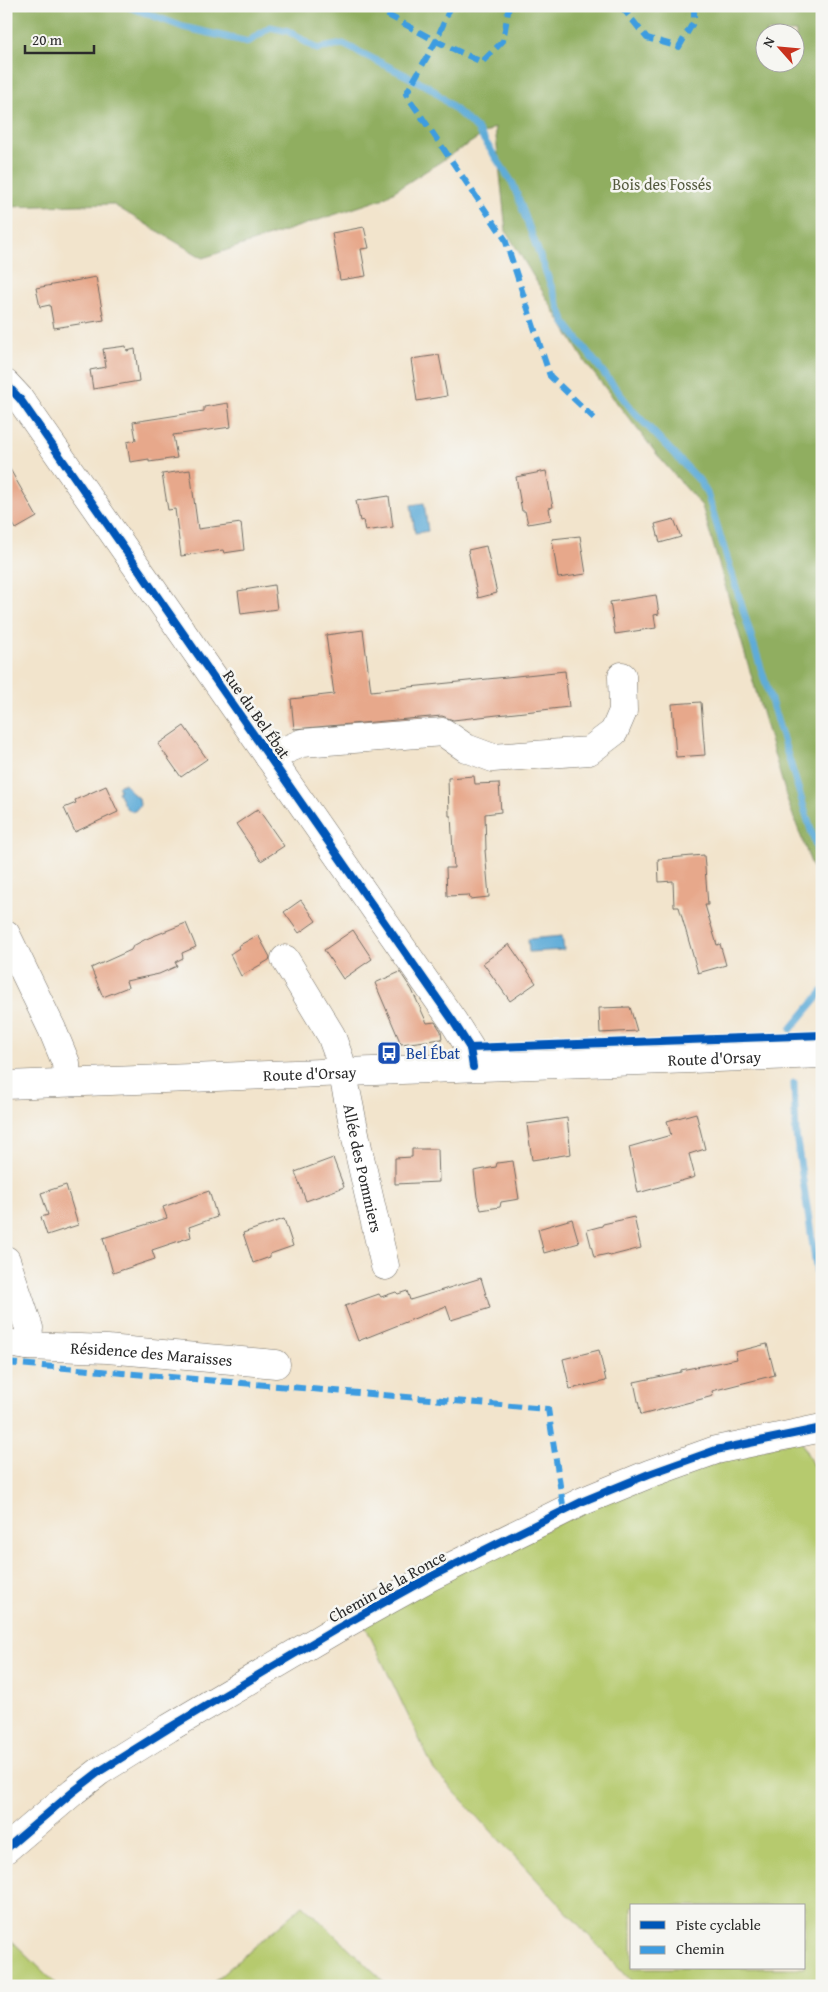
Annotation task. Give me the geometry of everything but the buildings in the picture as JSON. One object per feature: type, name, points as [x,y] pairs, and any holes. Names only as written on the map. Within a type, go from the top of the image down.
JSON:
[{"type":"street","name":"Rue du Bel Ébat","points":[[11,397],[269,757],[453,1021],[470,1048],[473,1067]]},
{"type":"street","points":[[269,757],[302,743],[442,732],[466,748],[493,758],[589,751],[614,732],[623,711],[622,676]]},
{"type":"street","points":[[6,934],[52,1029],[66,1063],[67,1082]]},
{"type":"street","name":"Allée des Pommiers","points":[[286,959],[331,1034],[342,1072],[385,1266]]},
{"type":"street","name":"Route d'Orsay","points":[[6,1085],[822,1054]]},
{"type":"street","name":"Résidence des Maraisses","points":[[6,1260],[29,1328],[16,1345]]},
{"type":"street","name":"Résidence des Maraisses","points":[[16,1345],[107,1349],[276,1364]]},
{"type":"street","name":"Chemin de la Ronce","points":[[6,1849],[100,1771],[338,1628],[428,1578],[581,1502],[649,1474],[716,1450],[822,1428]]},
{"type":"green space","name":"Bois des Fossés","points":[[6,6],[822,6],[822,892],[789,805],[702,506],[663,462],[585,362],[506,231],[495,127],[382,199],[203,258],[112,204],[6,207]]},
{"type":"green space","points":[[800,1439],[822,1484],[822,1986],[636,1986],[434,1770],[362,1619],[610,1499],[733,1457]]},
{"type":"green space","points":[[303,1905],[389,1986],[210,1985]]},
{"type":"green space","points":[[6,1935],[58,1986],[6,1986]]},
{"type":"water","points":[[424,503],[428,531],[415,533],[411,505]]},
{"type":"water","points":[[125,783],[133,794],[139,798],[140,805],[135,811],[126,808],[118,792],[120,790],[118,786]]},
{"type":"water","points":[[562,936],[564,950],[529,952],[528,939]]},
{"type":"waterway","points":[[127,6],[183,27],[248,42],[270,27],[288,31],[317,49],[343,44],[431,88],[477,129],[513,184],[565,323],[634,412],[699,480],[707,493],[822,866]]},
{"type":"waterway","points":[[791,1029],[822,992]]},
{"type":"waterway","points":[[794,1083],[796,1135],[822,1305]]},
{"type":"marked path","points":[[371,6],[436,41],[482,62],[503,41],[509,6]]},
{"type":"marked path","points":[[451,6],[436,41],[406,94],[505,239],[550,376],[597,421]]},
{"type":"marked path","points":[[621,6],[647,38],[679,47],[694,21],[694,6]]},
{"type":"marked path","points":[[6,1363],[548,1409],[564,1511]]},
{"type":"cycle path","points":[[6,384],[20,399],[453,1021],[470,1048],[473,1067]]},
{"type":"cycle path","points":[[470,1048],[822,1035]]},
{"type":"cycle path","points":[[6,1849],[100,1771],[338,1628],[428,1578],[581,1502],[649,1474],[716,1450],[822,1428]]},
{"type":"place","name":"Bel Ébat","points":[[389,1053]]}]
